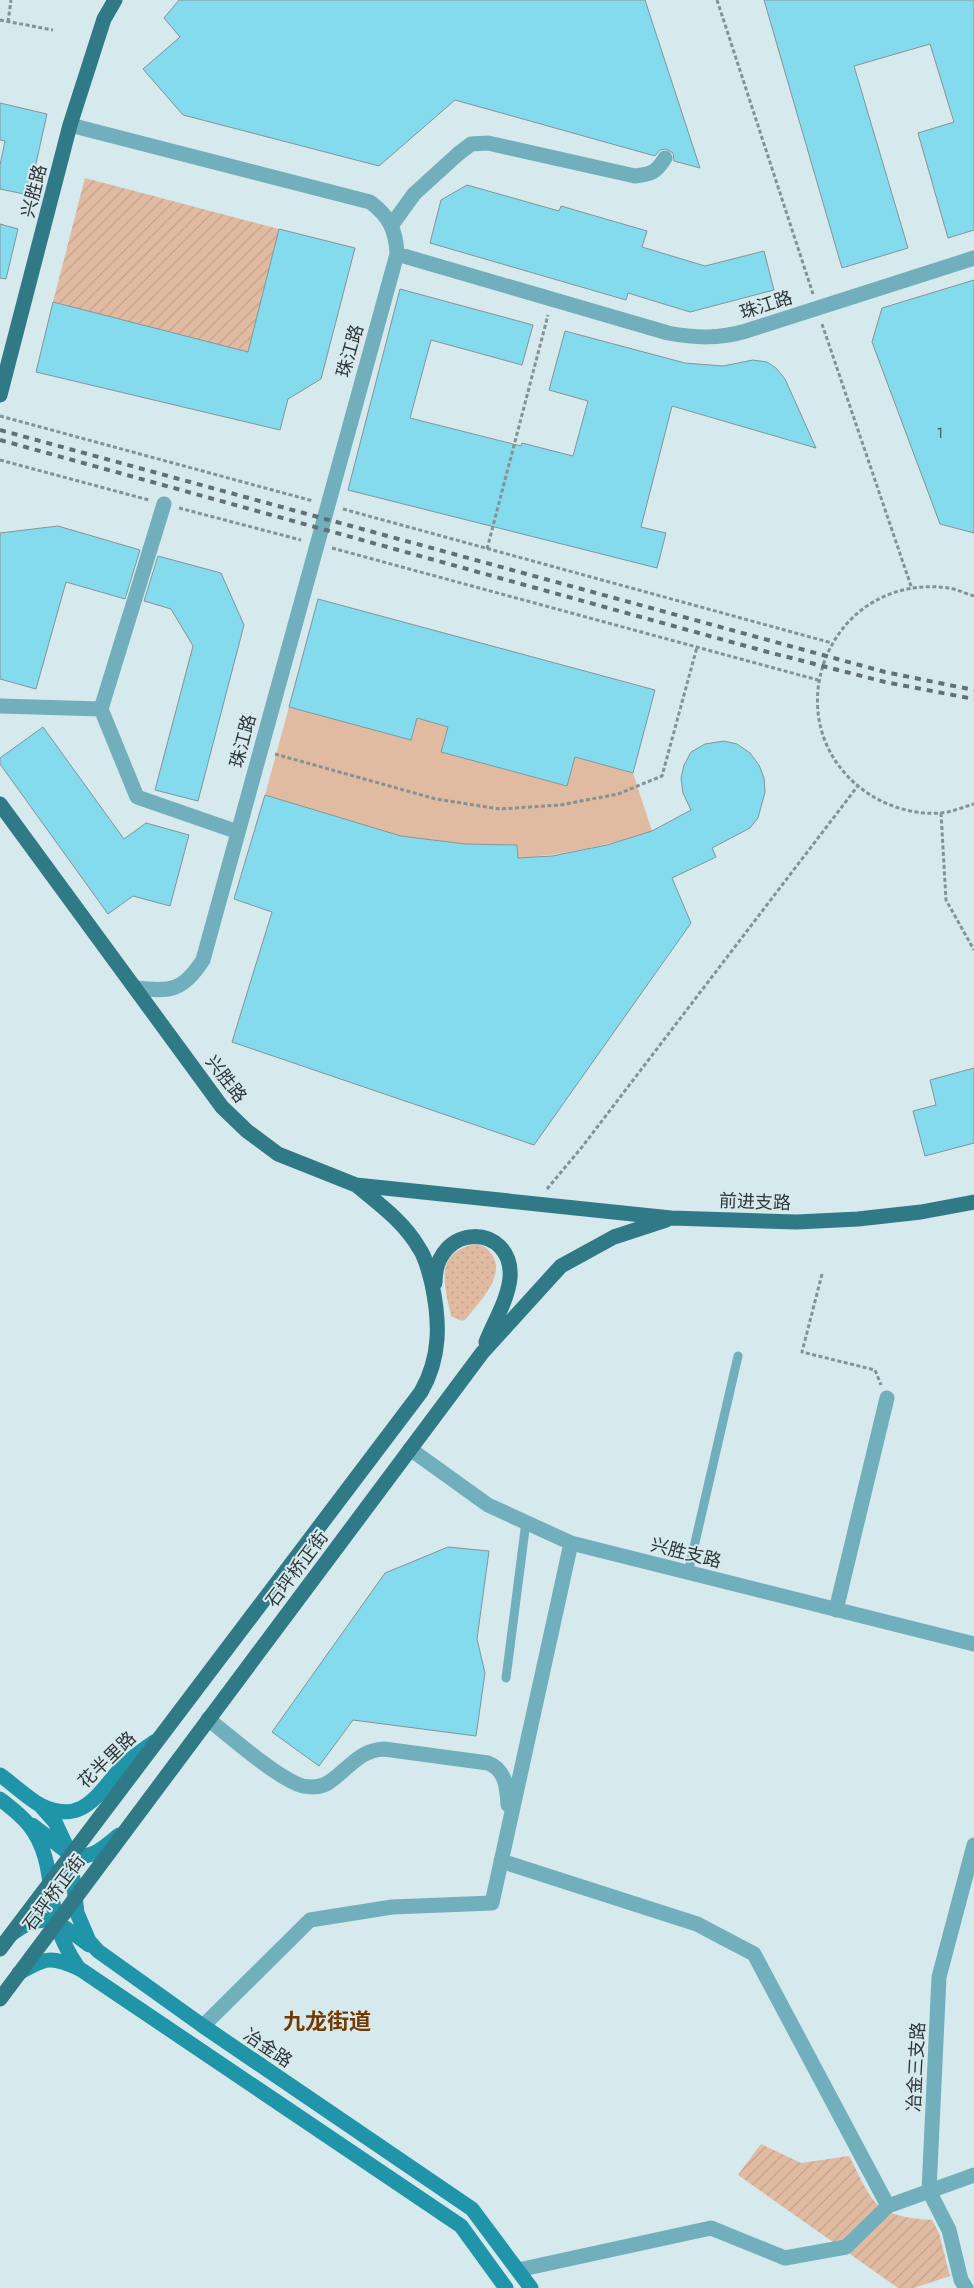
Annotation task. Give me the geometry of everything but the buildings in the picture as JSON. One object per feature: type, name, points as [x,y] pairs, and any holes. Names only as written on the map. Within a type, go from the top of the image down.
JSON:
[{"type":"main road","name":"兴胜路","points":[[0,395],[70,125],[104,19],[115,0]]},
{"type":"main road","points":[[0,351],[15,340]]},
{"type":"main road","name":"兴胜路","points":[[0,804],[222,1107],[246,1131],[278,1154],[356,1186],[534,1205]]},
{"type":"main road","name":"石坪桥正街","points":[[0,1949],[421,1392],[430,1376],[436,1352],[438,1322],[429,1273],[420,1248],[390,1213],[356,1186]]},
{"type":"main road","name":"前进支路","points":[[534,1205],[672,1218],[797,1222],[858,1219],[921,1212],[974,1202]]},
{"type":"main road","name":"石坪桥正街","points":[[0,1999],[56,1921],[482,1353],[561,1266],[614,1237],[672,1218]]},
{"type":"main road","points":[[435,1299],[435,1271],[441,1254],[446,1247],[454,1242],[475,1237],[494,1241],[501,1249],[510,1268],[508,1288],[482,1353]]},
{"type":"main road","name":"花半里路","points":[[0,1775],[39,1804],[64,1811],[85,1808],[128,1761],[161,1736]]},
{"type":"main road","points":[[0,1799],[70,1854],[84,1857],[91,1855],[124,1831]]},
{"type":"main road","name":"冶金路","points":[[39,1804],[55,1822],[70,1854],[77,1913],[89,1941],[98,1951],[203,2026],[472,2209],[531,2288]]},
{"type":"main road","points":[[19,1815],[29,1826],[38,1841],[51,1880],[56,1921],[70,1955],[80,1969]]},
{"type":"main road","points":[[11,1935],[32,1922],[48,1919],[56,1921],[98,1951]]},
{"type":"main road","points":[[18,1974],[37,1963],[49,1960],[61,1960],[80,1969],[460,2226],[506,2288]]},
{"type":"street","points":[[70,125],[370,202],[385,213],[396,241],[397,254]]},
{"type":"street","points":[[391,226],[414,194],[471,144],[488,143],[635,176],[658,170],[665,158]]},
{"type":"street","name":"珠江路","points":[[136,988],[168,990],[179,986],[192,977],[203,960],[397,254],[668,332],[693,337],[727,336],[974,258]]},
{"type":"street","points":[[164,504],[101,709],[137,797],[238,832]]},
{"type":"street","points":[[0,706],[101,709]]},
{"type":"street","points":[[836,1610],[886,1398]]},
{"type":"street","name":"兴胜支路","points":[[410,1450],[488,1505],[571,1543],[974,1644]]},
{"type":"street","points":[[203,2026],[310,1920],[392,1907],[492,1903],[571,1543]]},
{"type":"street","points":[[208,1719],[279,1774],[301,1786],[313,1788],[332,1781],[359,1756],[377,1749],[488,1763],[500,1771],[507,1786],[509,1825]]},
{"type":"street","name":"冶金三支路","points":[[966,2288],[949,2230],[929,2191],[939,1977],[974,1845]]},
{"type":"street","points":[[501,1861],[697,1924],[754,1954],[888,2206]]},
{"type":"street","points":[[518,2270],[711,2228],[785,2258],[846,2248],[888,2206],[974,2175]]},
{"type":"lane","points":[[688,1573],[738,1356]]},
{"type":"lane","points":[[506,1678],[526,1522]]},
{"type":"path","points":[[8,22],[11,0]]},
{"type":"path","points":[[0,20],[53,30]]},
{"type":"path","points":[[487,549],[553,298]]},
{"type":"path","points":[[0,416],[832,643]]},
{"type":"path","points":[[0,460],[818,680]]},
{"type":"path","points":[[974,596],[949,588],[912,589],[892,593],[868,604],[848,622],[832,643],[818,680],[817,710],[823,738],[837,765],[857,787],[882,803],[911,812],[941,813],[974,804]]},
{"type":"path","points":[[260,750],[436,799],[500,809],[560,805],[618,794],[662,776],[697,647]]},
{"type":"path","points":[[534,1205],[582,1147],[857,787]]},
{"type":"path","points":[[941,813],[946,900],[974,950]]},
{"type":"path","points":[[822,1274],[802,1352],[875,1370]]},
{"type":"shaded area","points":[[85,178],[279,229],[248,352],[53,302]]},
{"type":"shaded area","points":[[289,707],[411,740],[417,718],[448,727],[441,752],[566,786],[575,757],[633,773],[652,831],[586,849],[518,858],[516,845],[465,844],[401,836],[265,795]]},
{"type":"shaded area","points":[[475,1244],[489,1251],[495,1261],[496,1270],[494,1279],[483,1297],[465,1320],[462,1321],[451,1316],[446,1292],[445,1271],[453,1254],[462,1248]]},
{"type":"shaded area","points":[[761,2144],[801,2163],[849,2156],[864,2186],[886,2211],[913,2218],[932,2220],[939,2233],[950,2276],[914,2288],[898,2288],[738,2175]]},
{"type":"railway","points":[[0,430],[885,672],[974,690]]},
{"type":"railway","points":[[0,440],[764,651],[885,682],[974,699]]},
{"type":"district","name":"九龙街道","points":[[327,2021]]}]
